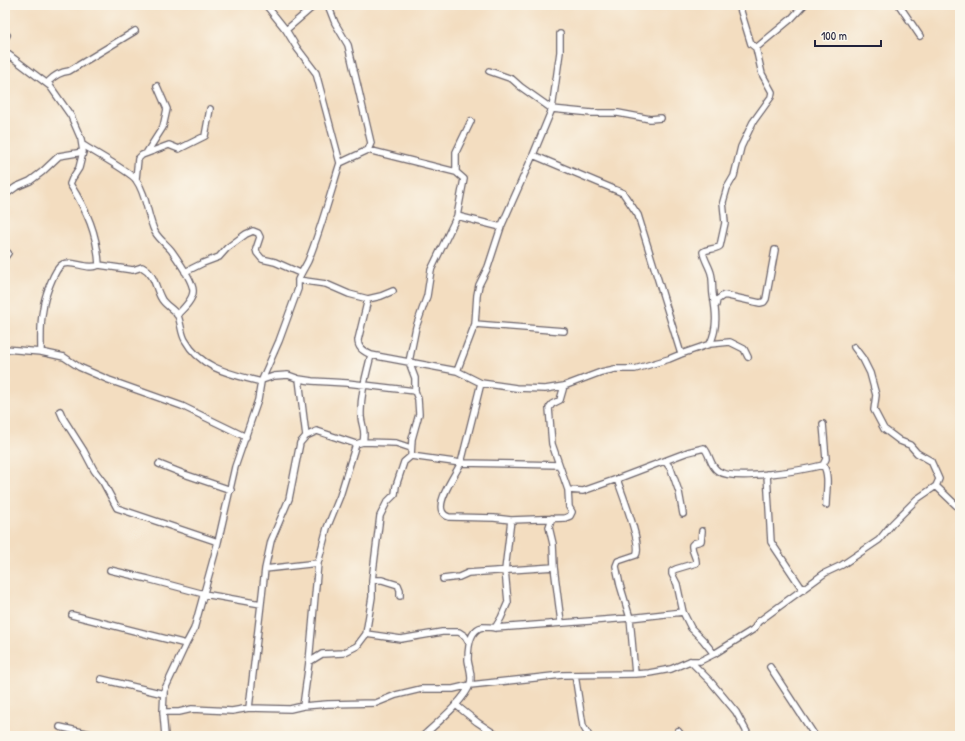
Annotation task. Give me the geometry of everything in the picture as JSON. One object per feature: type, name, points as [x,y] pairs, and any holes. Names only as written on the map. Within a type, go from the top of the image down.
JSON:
[{"type":"street","points":[[165,736],[163,712],[164,691],[194,629],[218,542],[235,467],[258,400],[261,381],[298,289],[300,273],[307,262],[322,221],[340,163],[316,73],[297,48],[286,30],[266,5]]},
{"type":"street","points":[[286,30],[315,5]]},
{"type":"street","points":[[328,5],[348,45],[371,143],[368,150]]},
{"type":"street","points":[[710,344],[716,323],[716,305],[711,273],[703,252],[705,250],[718,248],[720,246],[725,223],[722,205],[727,188],[734,176],[741,147],[753,122],[768,102],[772,92],[762,74],[756,48],[751,44],[739,5]]},
{"type":"street","points":[[756,48],[791,19],[804,5]]},
{"type":"street","points":[[899,5],[920,36]]},
{"type":"street","points":[[50,86],[50,81],[55,76],[69,71],[135,31]]},
{"type":"street","points":[[457,371],[476,324],[477,295],[479,285],[488,268],[501,227],[552,109],[560,52],[560,34]]},
{"type":"street","points":[[5,52],[50,86],[71,116],[83,145],[83,152],[79,168],[70,184],[88,215],[94,231],[99,265]]},
{"type":"street","points":[[489,71],[512,78],[521,87],[552,109],[592,113],[618,113],[650,119],[661,118]]},
{"type":"street","points":[[147,152],[163,127],[167,109],[157,86]]},
{"type":"street","points":[[177,315],[192,298],[194,292],[191,282],[171,250],[161,241],[155,231],[148,207],[136,179],[138,159],[147,152],[169,146],[179,149],[205,136],[210,109]]},
{"type":"street","points":[[456,172],[456,152],[471,121]]},
{"type":"street","points":[[83,145],[136,179]]},
{"type":"street","points":[[340,163],[368,150],[456,172],[464,179],[457,216],[431,270],[427,296],[416,327],[409,362],[415,378]]},
{"type":"street","points":[[5,195],[16,187],[30,181],[59,156],[83,152]]},
{"type":"street","points":[[533,155],[623,193],[638,215],[681,354]]},
{"type":"street","points":[[457,216],[501,227]]},
{"type":"street","points":[[185,272],[219,257],[227,248],[246,234],[253,232],[258,234],[260,237],[256,249],[257,253],[262,259],[275,262],[300,273]]},
{"type":"street","points":[[716,305],[717,300],[724,295],[760,303],[764,302],[766,299],[775,250]]},
{"type":"street","points":[[41,352],[43,306],[53,275],[57,268],[63,264],[77,264],[95,267],[99,265],[126,270],[142,268],[147,270],[152,276],[161,300],[177,315],[184,339],[197,356],[209,366],[261,381],[274,376],[288,375],[299,379],[415,391]]},
{"type":"street","points":[[298,280],[326,284],[348,294],[368,299],[393,291]]},
{"type":"street","points":[[368,299],[358,340],[358,345],[361,349],[371,354],[457,371],[481,383],[546,389],[564,386],[600,372],[615,369],[635,369],[669,359],[710,344],[730,342],[744,349],[748,357]]},
{"type":"street","points":[[476,324],[564,331]]},
{"type":"street","points":[[163,712],[179,712],[192,709],[232,711],[249,708],[290,709],[303,706],[376,703],[396,695],[422,689],[453,689],[470,685],[575,675],[649,673],[672,668],[690,661],[700,661],[714,654],[754,629],[758,622],[825,573],[842,565],[879,540],[892,524],[917,499],[936,486],[939,479],[930,461],[917,453],[910,445],[900,441],[884,428],[874,410],[876,395],[870,373],[863,359],[854,347]]},
{"type":"street","points":[[5,349],[41,352],[64,357],[79,367],[109,380],[182,406],[246,437]]},
{"type":"street","points":[[363,442],[365,434],[361,418],[364,385],[371,354]]},
{"type":"street","points":[[411,456],[411,448],[419,414],[418,399],[415,391],[415,378],[419,364]]},
{"type":"street","points":[[299,379],[306,436]]},
{"type":"street","points":[[481,383],[461,463],[442,498],[441,510],[449,517],[511,520],[565,518],[570,516],[572,512],[568,490],[552,444],[549,408],[552,404],[560,400],[564,386]]},
{"type":"street","points":[[60,411],[117,508],[218,542]]},
{"type":"street","points":[[568,490],[582,491],[688,452],[704,448],[714,467],[719,472],[733,475],[767,474],[823,465],[826,459],[822,424]]},
{"type":"street","points":[[249,708],[265,569],[271,541],[289,499],[300,443],[306,436],[316,431],[356,444],[363,442],[396,443],[411,448]]},
{"type":"street","points":[[303,706],[309,662],[318,563],[327,528],[340,496],[356,444]]},
{"type":"street","points":[[309,662],[322,654],[343,652],[357,646],[366,634],[372,597],[372,580],[380,516],[387,502],[395,494],[396,486],[404,462],[411,456],[461,463],[559,465]]},
{"type":"street","points":[[665,461],[671,469],[680,492],[682,514]]},
{"type":"street","points":[[159,464],[231,490]]},
{"type":"street","points":[[823,465],[827,474],[826,504]]},
{"type":"street","points":[[767,474],[771,542],[803,590]]},
{"type":"street","points":[[617,479],[636,535],[638,550],[636,555],[618,561],[616,566],[630,618],[635,674]]},
{"type":"street","points":[[936,486],[960,509]]},
{"type":"street","points":[[552,518],[549,527],[553,544],[554,567],[561,622]]},
{"type":"street","points":[[495,628],[508,602],[505,570],[511,520]]},
{"type":"street","points":[[702,531],[701,541],[692,545],[696,564],[676,569],[672,571],[672,574],[677,584],[683,612],[691,628],[714,654]]},
{"type":"street","points":[[265,569],[318,563]]},
{"type":"street","points":[[443,579],[459,577],[468,573],[554,567]]},
{"type":"street","points":[[110,570],[148,578],[204,594],[260,604]]},
{"type":"street","points":[[372,580],[382,580],[398,585],[400,596]]},
{"type":"street","points":[[423,736],[456,705],[470,685],[471,676],[468,660],[469,643],[472,633],[476,629],[482,627],[495,628],[630,618],[683,612]]},
{"type":"street","points":[[72,615],[186,644]]},
{"type":"street","points":[[366,634],[401,639],[442,632],[460,632],[465,636],[469,643]]},
{"type":"street","points":[[690,661],[711,682],[736,712],[749,736]]},
{"type":"street","points":[[770,667],[815,736]]},
{"type":"street","points":[[575,675],[583,726],[589,736]]},
{"type":"street","points":[[101,679],[164,694]]},
{"type":"street","points":[[456,705],[477,722],[498,736]]},
{"type":"street","points":[[60,727],[99,736]]},
{"type":"street","points":[[678,731],[682,736]]}]
